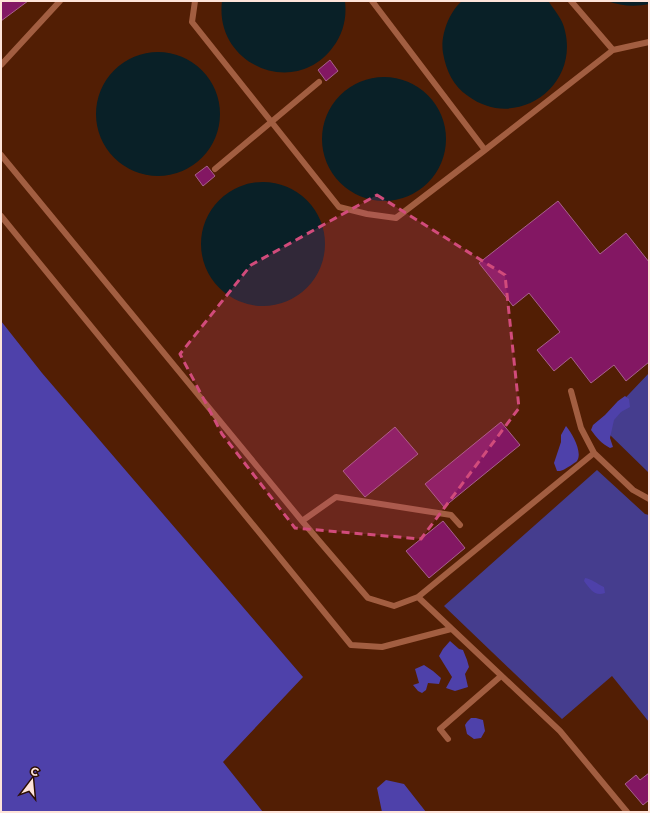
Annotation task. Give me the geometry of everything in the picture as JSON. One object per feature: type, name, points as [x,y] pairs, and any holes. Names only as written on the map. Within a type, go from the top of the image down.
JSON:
[{"type":"lane","points":[[1,65],[60,1]]},
{"type":"lane","points":[[194,1],[192,22],[339,207],[367,214],[396,218],[613,50],[649,42]]},
{"type":"lane","points":[[372,1],[485,150]]},
{"type":"lane","points":[[571,1],[613,50]]},
{"type":"lane","points":[[215,169],[319,82]]},
{"type":"lane","points":[[1,155],[302,521],[368,598],[394,606],[418,597],[594,453]]},
{"type":"lane","points":[[1,216],[351,645],[382,647],[451,629]]},
{"type":"lane","points":[[571,391],[580,428],[594,453],[633,490],[649,498]]},
{"type":"lane","points":[[302,521],[336,497],[451,516],[460,525]]},
{"type":"lane","points":[[418,597],[560,731],[627,812]]},
{"type":"lane","points":[[448,739],[440,729],[501,676]]},
{"type":"highlighted area","points":[[377,195],[505,275],[519,408],[421,539],[295,528],[222,434],[180,354],[251,265]]},
{"type":"shaded area","points":[[1,321],[42,373],[303,677],[223,762],[263,812],[1,812]]},
{"type":"shaded area","points":[[649,373],[649,473],[608,433],[611,413]]},
{"type":"shaded area","points":[[625,396],[629,399],[630,407],[621,412],[614,420],[610,438],[613,447],[610,448],[599,440],[591,430],[593,425]]},
{"type":"shaded area","points":[[566,426],[576,443],[579,453],[577,461],[562,470],[557,471],[554,463],[561,442],[561,435]]},
{"type":"shaded area","points":[[597,470],[645,514],[649,515],[649,722],[612,676],[562,719],[444,606]]},
{"type":"shaded area","points":[[585,578],[604,587],[605,593],[598,594],[593,592],[584,581]]},
{"type":"shaded area","points":[[450,641],[459,649],[463,650],[469,667],[465,674],[468,687],[455,691],[446,688],[452,677],[439,656]]},
{"type":"shaded area","points":[[424,665],[441,678],[439,684],[428,683],[426,690],[422,693],[413,685],[419,683],[415,669]]},
{"type":"shaded area","points":[[471,718],[483,720],[485,731],[481,738],[474,739],[467,734],[465,725]]},
{"type":"shaded area","points":[[386,780],[404,784],[426,812],[382,812],[377,788]]},
{"type":"water","points":[[222,1],[345,1],[345,20],[342,31],[333,47],[317,63],[298,71],[279,72],[260,68],[244,57],[231,42],[223,23]]},
{"type":"water","points":[[462,1],[549,2],[564,27],[567,52],[562,70],[553,86],[539,98],[523,106],[505,109],[486,106],[463,92],[454,82],[448,71],[442,46],[444,32],[449,18]]},
{"type":"water","points":[[607,1],[649,1],[649,4],[628,6]]},
{"type":"water","points":[[164,52],[182,56],[193,62],[206,74],[216,90],[220,114],[216,138],[210,149],[198,162],[176,174],[152,176],[134,172],[123,166],[110,154],[98,132],[96,108],[100,90],[106,79],[118,66],[140,54]]},
{"type":"water","points":[[390,77],[408,81],[419,87],[432,99],[442,115],[446,139],[442,163],[436,174],[424,187],[402,199],[378,201],[360,197],[349,191],[336,179],[324,157],[322,133],[326,115],[332,104],[344,91],[366,79]]},
{"type":"water","points":[[269,182],[287,186],[298,192],[311,204],[321,220],[325,244],[321,268],[315,279],[303,292],[281,304],[257,306],[239,302],[228,296],[215,284],[203,262],[201,238],[205,220],[211,209],[223,196],[245,184]]},
{"type":"building","points":[[1,1],[28,1],[1,21]]},
{"type":"building","points":[[330,60],[338,71],[326,81],[318,70]]},
{"type":"building","points":[[207,166],[215,176],[203,186],[195,175]]},
{"type":"building","points":[[558,201],[600,254],[626,233],[649,262],[649,362],[626,381],[614,365],[591,383],[571,357],[554,371],[537,350],[560,332],[529,293],[513,306],[479,263]]},
{"type":"building","points":[[501,422],[520,445],[444,507],[425,484]]},
{"type":"building","points":[[395,427],[418,454],[365,497],[343,471]]},
{"type":"building","points":[[443,521],[465,548],[429,578],[406,551]]},
{"type":"building","points":[[649,773],[649,800],[643,805],[625,784],[636,775],[640,780]]}]
